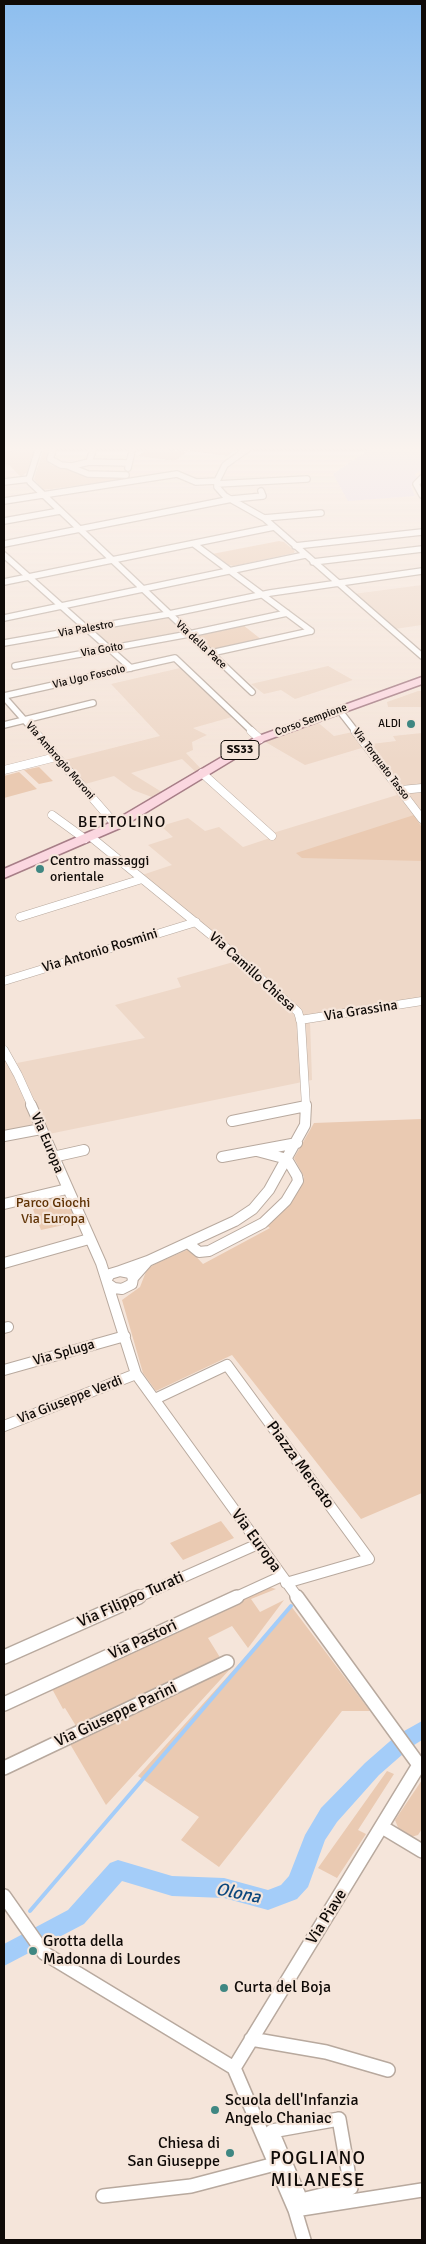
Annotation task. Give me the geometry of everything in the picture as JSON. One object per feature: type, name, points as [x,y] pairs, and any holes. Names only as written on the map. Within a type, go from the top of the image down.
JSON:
[{"type":"main road","name":"Corso Sempione","points":[[4,874],[116,825],[260,739],[422,680]]},
{"type":"main road","name":"Corso Sempione","points":[[382,695],[422,684]]},
{"type":"street","name":"Via della Pace","points":[[104,552],[252,692]]},
{"type":"street","points":[[4,582],[155,552]]},
{"type":"street","points":[[205,552],[311,631],[211,653]]},
{"type":"street","points":[[301,552],[422,656]]},
{"type":"street","points":[[313,562],[399,552]]},
{"type":"street","points":[[4,555],[131,668]]},
{"type":"street","points":[[4,618],[305,555]]},
{"type":"street","name":"Via Palestro","points":[[4,643],[168,614],[262,594],[422,571]]},
{"type":"street","points":[[189,634],[287,613]]},
{"type":"street","name":"Via Goito","points":[[15,666],[189,634]]},
{"type":"street","points":[[175,658],[260,739]]},
{"type":"street","name":"Via Ugo Foscolo","points":[[4,697],[175,658]]},
{"type":"street","name":"Via Ambrogio Moroni","points":[[4,697],[116,825]]},
{"type":"street","points":[[4,725],[93,703]]},
{"type":"street","name":"Via Torquato Tasso","points":[[339,710],[422,819]]},
{"type":"street","points":[[4,770],[56,757]]},
{"type":"street","points":[[202,773],[272,836]]},
{"type":"street","points":[[401,790],[422,788]]},
{"type":"street","name":"Via Camillo Chiesa","points":[[52,815],[88,838],[196,922],[290,1004],[298,1012],[300,1020],[306,1106],[305,1125],[297,1143],[266,1195],[253,1209],[235,1221],[148,1261],[110,1274],[107,1281]]},
{"type":"street","points":[[20,917],[142,879]]},
{"type":"street","name":"Via Antonio Rosmini","points":[[4,981],[196,922]]},
{"type":"street","name":"Via Grassina","points":[[300,1020],[422,1001]]},
{"type":"street","name":"Via Europa","points":[[4,1050],[14,1066],[101,1263],[136,1374],[407,1751],[420,1765]]},
{"type":"street","points":[[232,1121],[306,1106]]},
{"type":"street","points":[[4,1136],[40,1128]]},
{"type":"street","points":[[222,1157],[297,1143]]},
{"type":"street","points":[[53,1157],[84,1150]]},
{"type":"street","points":[[188,1243],[198,1252],[209,1251],[252,1230],[270,1218],[286,1201],[298,1179],[287,1160],[257,1151]]},
{"type":"street","points":[[4,1204],[67,1189]]},
{"type":"street","points":[[4,1263],[89,1239]]},
{"type":"street","name":"Via Camillo Chiesa","points":[[131,1282],[148,1261]]},
{"type":"street","points":[[101,1263],[118,1271],[130,1273],[131,1282],[115,1306]]},
{"type":"street","points":[[107,1281],[118,1288],[131,1282]]},
{"type":"street","name":"Via Spluga","points":[[4,1370],[125,1336]]},
{"type":"street","name":"Piazza Mercato","points":[[155,1399],[227,1365],[369,1559],[284,1579]]},
{"type":"street","name":"Via Giuseppe Verdi","points":[[4,1426],[136,1374]]},
{"type":"street","name":"Via Filippo Turati","points":[[4,1657],[258,1544]]},
{"type":"street","name":"Via Pastori","points":[[4,1704],[284,1579]]},
{"type":"street","name":"Via Giuseppe Parini","points":[[4,1768],[227,1662]]},
{"type":"street","name":"Via Piave","points":[[234,2068],[420,1765]]},
{"type":"street","points":[[382,1827],[420,1850]]},
{"type":"street","points":[[4,1896],[44,1953],[234,2068],[275,2164],[298,2205]]},
{"type":"street","points":[[251,2039],[326,2052],[388,2070]]},
{"type":"street","points":[[298,2205],[351,2188],[339,2119],[272,2131],[298,2205],[304,2240]]},
{"type":"street","points":[[103,2196],[191,2186],[275,2164]]},
{"type":"street","points":[[298,2205],[422,2190]]},
{"type":"shaded area","points":[[422,585],[422,625],[395,629],[353,594]]},
{"type":"shaded area","points":[[168,615],[187,634],[111,648],[90,629]]},
{"type":"shaded area","points":[[328,666],[353,680],[295,699],[281,690],[264,694],[251,684]]},
{"type":"shaded area","points":[[180,668],[232,717],[193,728],[207,735],[192,742],[193,750],[186,753],[203,771],[198,774],[182,759],[131,773],[165,794],[157,799],[133,790],[114,776],[78,786],[57,762],[160,736],[111,684]]},
{"type":"shaded area","points":[[422,691],[422,707],[388,707],[387,702]]},
{"type":"shaded area","points":[[315,720],[334,736],[353,732],[365,747],[305,765],[262,740]]},
{"type":"shaded area","points":[[422,733],[422,1004],[310,1021],[312,1080],[49,1134],[17,1063],[145,1038],[115,1005],[181,987],[177,978],[244,959],[142,875],[172,865],[148,845],[173,837],[161,826],[188,818],[205,831],[219,827],[243,847],[276,836],[273,833],[397,795],[378,764],[383,762],[371,744],[396,741],[393,736]]},
{"type":"shaded area","points":[[4,1054],[6,1058],[38,1127],[4,1134]]},
{"type":"green space","points":[[224,552],[295,552],[234,566],[227,565],[212,554]]},
{"type":"green space","points":[[243,625],[262,640],[213,651],[195,635]]},
{"type":"green space","points":[[39,767],[53,781],[39,784],[24,770]]},
{"type":"green space","points":[[19,772],[37,789],[4,798],[4,776]]},
{"type":"green space","points":[[414,815],[422,828],[422,861],[302,858],[296,853]]},
{"type":"green space","points":[[422,1119],[422,1493],[361,1519],[232,1355],[156,1391],[143,1373],[122,1300],[140,1287],[147,1269],[155,1264],[189,1249],[203,1264],[270,1228],[266,1225],[282,1211],[298,1192],[304,1177],[294,1158],[314,1123]]},
{"type":"green space","name":"Parco Giochi Via Europa","points":[[64,1191],[77,1222],[41,1230],[29,1199]]},
{"type":"green space","points":[[221,1521],[234,1538],[183,1560],[170,1543]]},
{"type":"green space","points":[[269,1587],[276,1589],[251,1599],[260,1612],[284,1600],[248,1648],[232,1626],[208,1638],[221,1659],[76,1726],[65,1708],[63,1709],[51,1687]]},
{"type":"green space","points":[[291,1606],[370,1711],[342,1711],[219,1867],[181,1840],[199,1817],[138,1776]]},
{"type":"green space","points":[[231,1668],[106,1805],[70,1744]]},
{"type":"green space","points":[[387,1771],[394,1774],[358,1830],[366,1834],[337,1878],[318,1868]]},
{"type":"green space","points":[[422,1780],[422,1829],[418,1835],[411,1837],[399,1830],[395,1820]]},
{"type":"waterway","points":[[30,1911],[291,1606]]},
{"type":"waterway","name":"Olona","points":[[4,1956],[76,1917],[118,1870],[172,1886],[224,1888],[268,1900],[289,1892],[300,1880],[301,1872],[316,1835],[329,1815],[372,1769],[404,1741],[422,1730]]},
{"type":"place","name":"ALDI","points":[[411,724]]},
{"type":"place","name":"Centro massaggi orientale","points":[[40,869]]},
{"type":"place","name":"Grotta della Madonna di Lourdes","points":[[33,1951]]},
{"type":"place","name":"Curta del Boja","points":[[224,1988]]},
{"type":"place","name":"Scuola dell'Infanzia Angelo Chaniac","points":[[215,2110]]},
{"type":"place","name":"Chiesa di San Giuseppe","points":[[230,2153]]},
{"type":"district","name":"BETTOLINO","points":[[122,823]]},
{"type":"district","name":"POGLIANO MILANESE","points":[[318,2170]]}]
